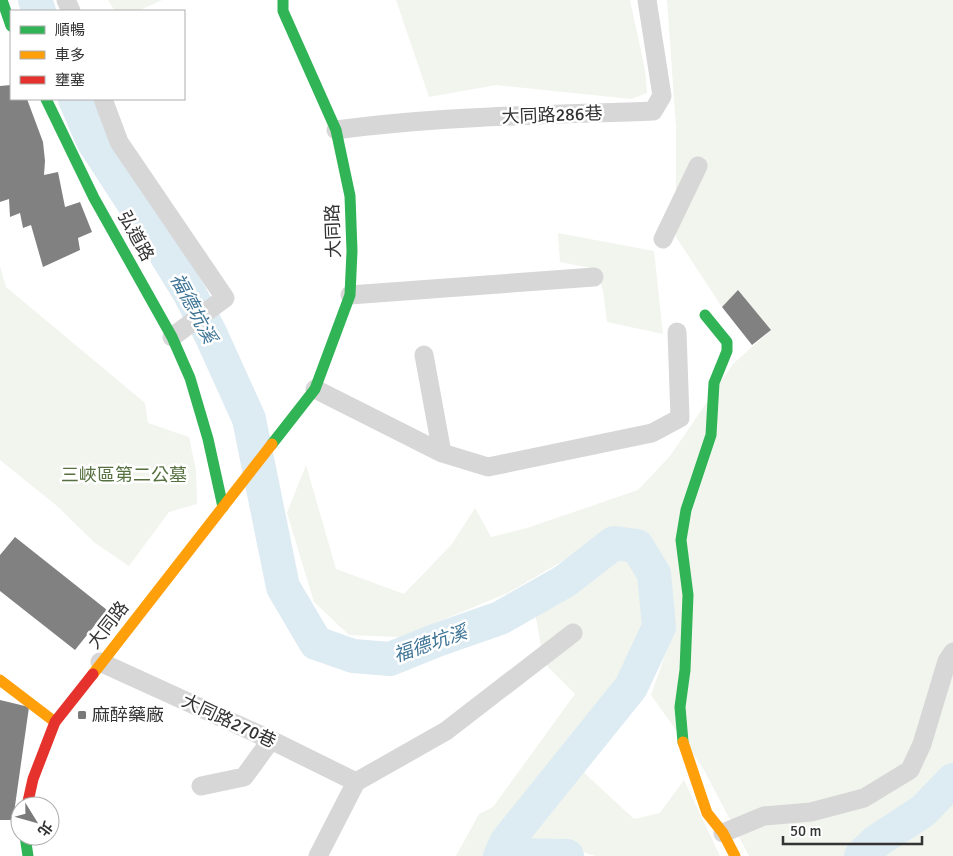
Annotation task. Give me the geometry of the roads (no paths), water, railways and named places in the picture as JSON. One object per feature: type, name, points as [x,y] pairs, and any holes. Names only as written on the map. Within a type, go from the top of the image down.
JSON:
[{"type":"street","points":[[2,0],[10,23]]},
{"type":"street","name":"大同路","points":[[29,796],[33,779],[56,722],[100,662],[315,389],[350,295],[352,252],[350,196],[336,130],[283,11],[283,0]]},
{"type":"street","name":"大同路286巷","points":[[336,130],[481,117],[653,111],[662,96],[647,0]]},
{"type":"street","name":"弘道路","points":[[46,100],[94,198],[179,332],[208,439],[223,507]]},
{"type":"street","points":[[103,100],[119,142],[225,298],[179,332]]},
{"type":"street","points":[[663,239],[698,166]]},
{"type":"street","points":[[350,295],[594,277]]},
{"type":"street","points":[[705,315],[727,342],[727,351],[714,383],[711,435],[686,510],[681,540],[688,595],[686,670],[680,707],[683,741],[707,813],[723,833],[734,856]]},
{"type":"street","points":[[315,389],[442,453],[488,467],[652,432],[680,418],[677,332]]},
{"type":"street","points":[[424,355],[442,453]]},
{"type":"street","points":[[318,856],[356,782],[446,731],[573,633]]},
{"type":"street","points":[[723,833],[764,816],[810,812],[864,798],[910,770],[922,744],[947,661],[953,652]]},
{"type":"street","name":"大同路270巷","points":[[100,662],[271,740],[356,782]]},
{"type":"street","points":[[0,680],[56,722]]},
{"type":"street","points":[[201,786],[244,777],[271,740]]},
{"type":"waterway","name":"福德坑溪","points":[[35,0],[39,10]]},
{"type":"waterway","name":"福德坑溪","points":[[75,100],[93,141],[190,294],[249,419],[283,587],[316,643],[353,656],[390,659],[500,618],[565,581],[614,543],[637,546],[654,574],[659,627],[631,687],[507,841],[500,856]]},
{"type":"waterway","points":[[861,856],[877,841],[923,811],[953,780]]},
{"type":"waterway","points":[[501,855],[567,856]]},
{"type":"place","name":"麻醉藥廠","points":[[82,715]]},
{"type":"park label","name":"三峽區第二公墓","points":[[124,475]]}]
